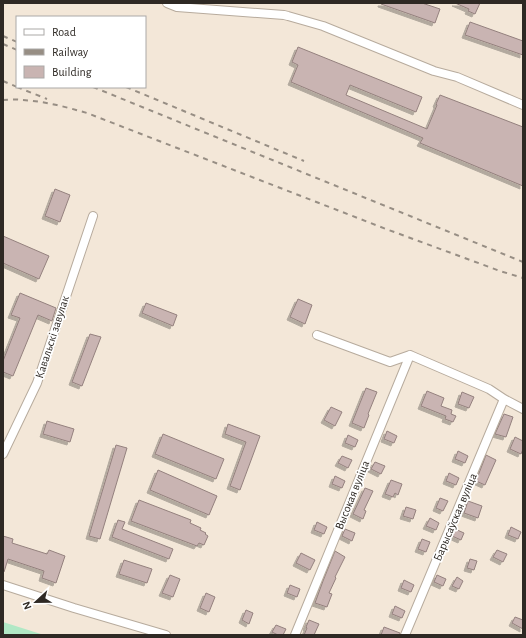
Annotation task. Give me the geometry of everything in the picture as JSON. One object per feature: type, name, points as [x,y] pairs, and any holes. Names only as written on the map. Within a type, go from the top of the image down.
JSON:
[{"type":"street","points":[[167,3],[177,7],[284,15],[323,26],[434,71],[458,77],[523,105]]},
{"type":"street","name":"Кавальскі завулак","points":[[3,454],[36,383],[93,216]]},
{"type":"street","points":[[317,335],[390,362],[410,355],[489,389],[504,400],[523,409]]},
{"type":"street","name":"Высокая вуліца","points":[[295,635],[410,355]]},
{"type":"street","name":"Барысаўская вуліца","points":[[406,635],[504,400]]},
{"type":"street","points":[[3,585],[166,635]]},
{"type":"green space","points":[[3,622],[44,635],[3,635]]},
{"type":"building","points":[[381,3],[422,3],[440,9],[435,23]]},
{"type":"building","points":[[455,3],[480,3],[475,14],[468,11],[469,9]]},
{"type":"building","points":[[470,22],[523,41],[523,55],[465,35]]},
{"type":"building","points":[[298,47],[422,97],[416,112],[350,85],[346,95],[427,129],[440,95],[523,127],[523,186],[420,143],[423,138],[291,82],[298,65],[292,62]]},
{"type":"building","points":[[55,189],[70,195],[60,222],[45,216]]},
{"type":"building","points":[[3,236],[49,256],[39,279],[3,263]]},
{"type":"building","points":[[20,293],[56,308],[52,321],[38,315],[13,376],[3,372],[3,361],[20,318],[11,315]]},
{"type":"building","points":[[298,299],[312,305],[305,324],[290,317]]},
{"type":"building","points":[[146,303],[177,315],[173,326],[142,313]]},
{"type":"building","points":[[90,334],[101,337],[82,386],[72,382]]},
{"type":"building","points":[[366,388],[377,392],[364,428],[352,423]]},
{"type":"building","points":[[427,391],[444,398],[441,406],[452,410],[451,414],[456,416],[453,422],[445,419],[446,416],[421,406]]},
{"type":"building","points":[[462,392],[474,397],[469,408],[458,404]]},
{"type":"building","points":[[331,407],[342,412],[335,426],[324,420]]},
{"type":"building","points":[[504,414],[513,417],[506,437],[495,434]]},
{"type":"building","points":[[47,421],[74,429],[70,442],[43,434]]},
{"type":"building","points":[[228,424],[260,436],[240,490],[230,486],[246,442],[225,434]]},
{"type":"building","points":[[387,431],[397,436],[394,443],[384,439]]},
{"type":"building","points":[[163,434],[224,459],[216,479],[155,454]]},
{"type":"building","points":[[348,435],[358,440],[355,447],[345,443]]},
{"type":"building","points":[[515,437],[523,441],[523,449],[521,454],[510,449]]},
{"type":"building","points":[[116,445],[127,448],[100,539],[89,536]]},
{"type":"building","points":[[458,451],[468,456],[465,463],[455,459]]},
{"type":"building","points":[[486,455],[496,460],[485,485],[476,481]]},
{"type":"building","points":[[342,456],[352,460],[348,468],[338,463]]},
{"type":"building","points":[[375,462],[385,466],[381,474],[371,469]]},
{"type":"building","points":[[158,470],[217,496],[209,515],[150,490]]},
{"type":"building","points":[[449,473],[459,478],[456,485],[446,481]]},
{"type":"building","points":[[335,476],[345,481],[342,488],[332,484]]},
{"type":"building","points":[[391,480],[402,484],[398,495],[395,493],[393,497],[385,494]]},
{"type":"building","points":[[365,488],[373,491],[364,510],[366,511],[363,519],[353,514]]},
{"type":"building","points":[[440,498],[448,501],[443,511],[436,508]]},
{"type":"building","points":[[139,500],[191,520],[190,523],[201,528],[200,530],[208,536],[204,545],[199,543],[197,546],[131,521]]},
{"type":"building","points":[[468,501],[482,506],[478,518],[464,513]]},
{"type":"building","points":[[406,507],[416,510],[413,519],[403,516]]},
{"type":"building","points":[[430,518],[439,523],[436,530],[426,526]]},
{"type":"building","points":[[118,520],[125,522],[122,529],[173,549],[169,559],[112,537]]},
{"type":"building","points":[[317,522],[327,527],[324,534],[314,530]]},
{"type":"building","points":[[511,527],[521,532],[518,539],[508,535]]},
{"type":"building","points":[[345,529],[355,533],[352,541],[342,536]]},
{"type":"building","points":[[455,529],[464,533],[461,540],[452,536]]},
{"type":"building","points":[[3,536],[13,539],[12,543],[47,554],[49,550],[65,556],[56,583],[42,578],[44,571],[8,559],[4,572]]},
{"type":"building","points":[[422,539],[430,542],[426,552],[418,549]]},
{"type":"building","points":[[497,550],[507,554],[503,562],[493,557]]},
{"type":"building","points":[[335,551],[345,557],[329,593],[332,594],[327,607],[315,603]]},
{"type":"building","points":[[301,553],[315,560],[310,570],[296,563]]},
{"type":"building","points":[[470,559],[477,561],[474,570],[467,568]]},
{"type":"building","points":[[124,560],[152,569],[147,583],[119,574]]},
{"type":"building","points":[[170,575],[180,579],[173,597],[162,593]]},
{"type":"building","points":[[437,575],[446,579],[443,586],[434,582]]},
{"type":"building","points":[[457,577],[463,581],[459,589],[452,586]]},
{"type":"building","points":[[404,580],[414,585],[411,592],[401,588]]},
{"type":"building","points":[[290,585],[300,589],[297,597],[287,593]]},
{"type":"building","points":[[206,593],[215,597],[209,612],[200,608]]},
{"type":"building","points":[[395,606],[405,611],[402,618],[392,614]]},
{"type":"building","points":[[246,610],[253,613],[249,624],[242,620]]},
{"type":"building","points":[[515,617],[523,620],[523,629],[512,623]]},
{"type":"building","points":[[309,620],[319,624],[314,635],[304,635],[307,628],[306,627]]},
{"type":"building","points":[[276,625],[286,629],[283,635],[278,635],[272,632]]},
{"type":"building","points":[[384,627],[400,633],[400,635],[381,635]]},
{"type":"railway","points":[[3,36],[16,42]]},
{"type":"railway","points":[[3,44],[16,50]]},
{"type":"railway","points":[[3,81],[16,87]]},
{"type":"railway","points":[[20,88],[47,99]]},
{"type":"railway","points":[[95,88],[523,262]]},
{"type":"railway","points":[[128,88],[304,161]]},
{"type":"railway","points":[[3,100],[38,102],[87,113],[386,229],[523,278]]}]
